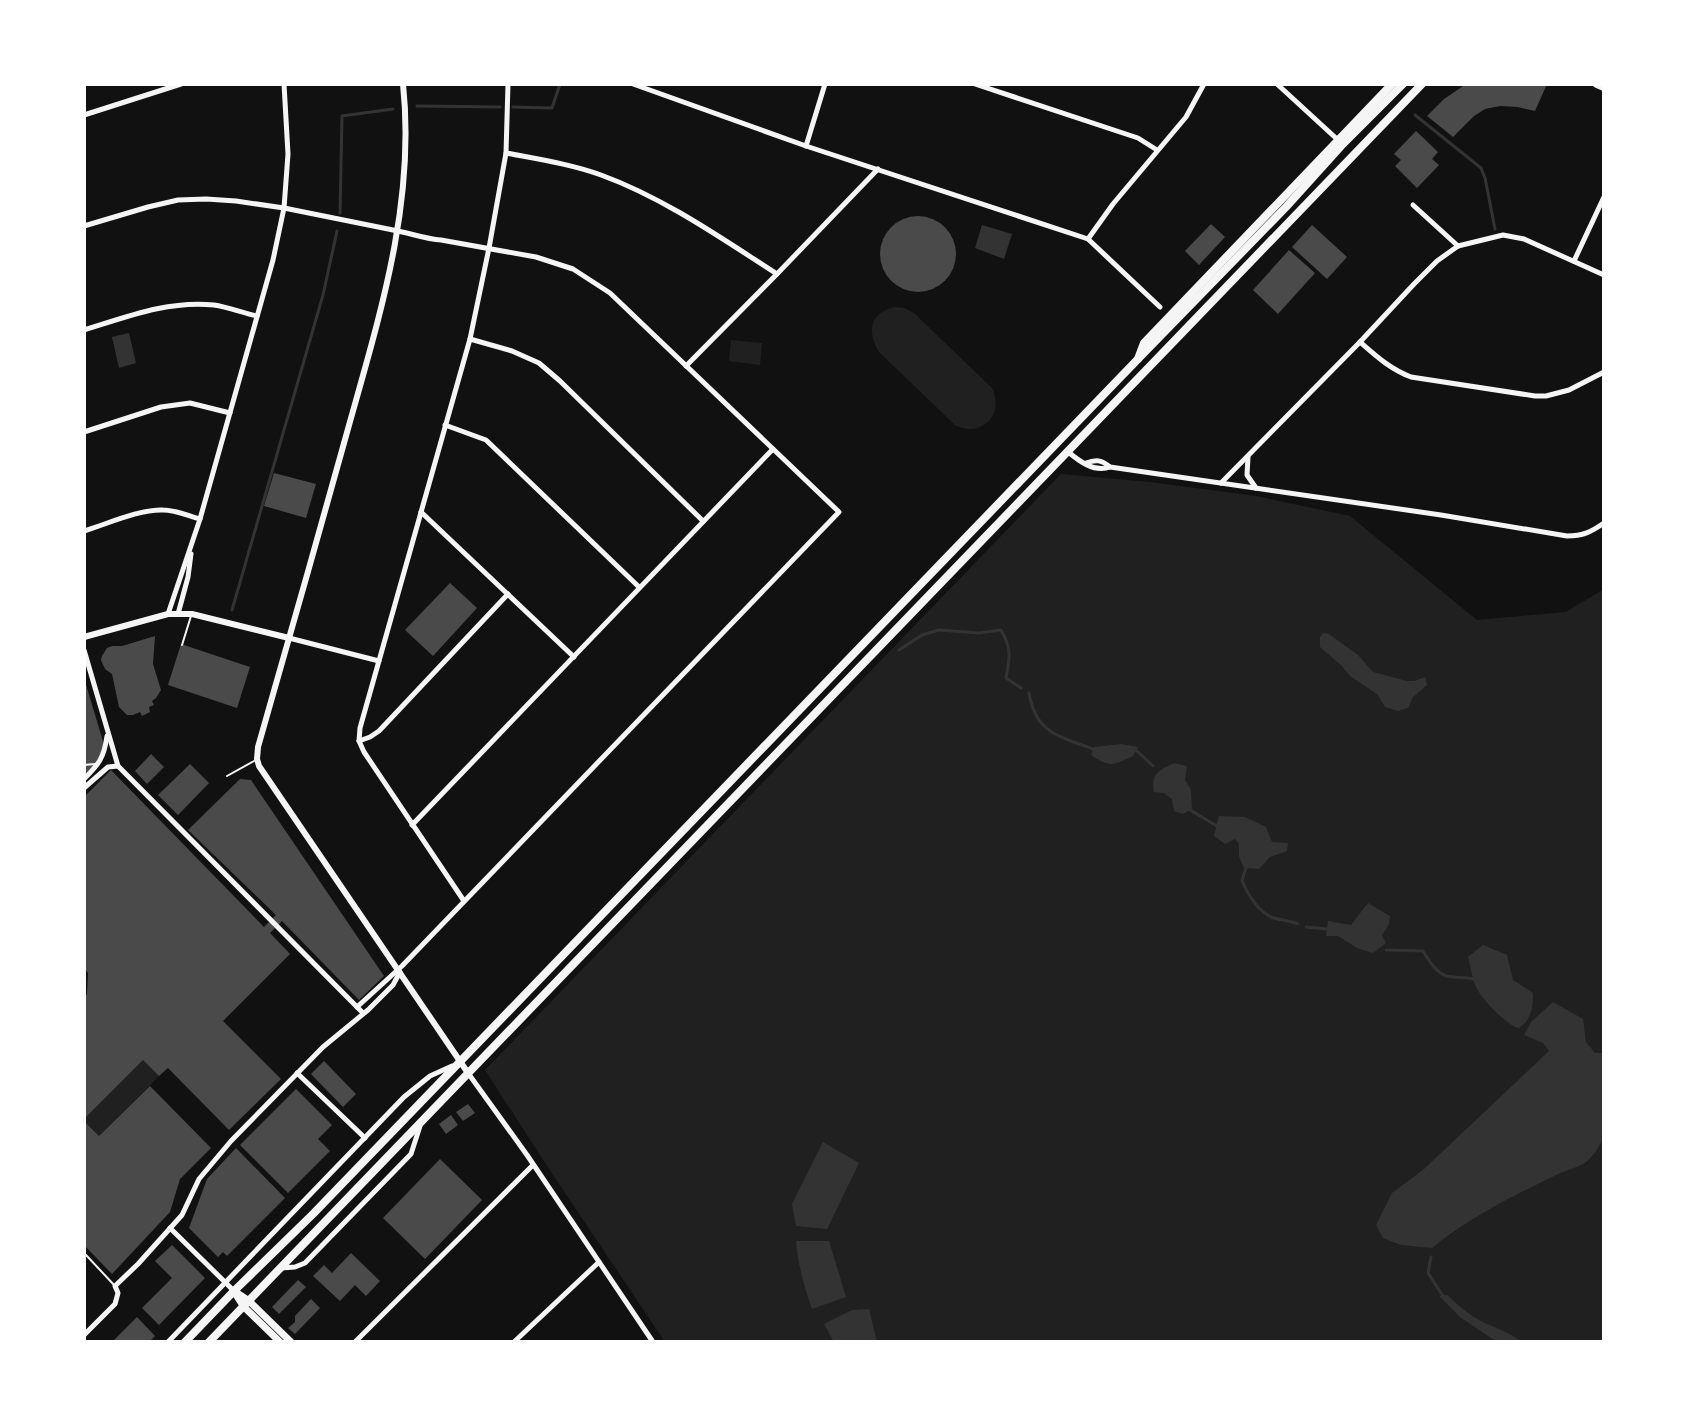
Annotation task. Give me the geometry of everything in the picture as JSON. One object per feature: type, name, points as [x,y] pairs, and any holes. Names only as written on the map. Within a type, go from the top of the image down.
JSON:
[{"type":"main road","points":[[1138,359],[1144,343],[1392,84]]},
{"type":"main road","points":[[185,1342],[461,1062],[1403,84]]},
{"type":"main road","points":[[209,1342],[218,1337],[420,1122],[1422,84]]},
{"type":"main road","points":[[1597,84],[1604,87]]},
{"type":"main road","points":[[1289,190],[1292,199],[1305,205]]},
{"type":"main road","points":[[1275,205],[1287,210],[1290,221]]},
{"type":"main road","points":[[1266,215],[1270,226],[1281,230]]},
{"type":"main road","points":[[234,1291],[280,1342]]},
{"type":"main road","points":[[246,1304],[291,1342]]},
{"type":"street","points":[[84,115],[181,84]]},
{"type":"street","points":[[168,614],[192,546],[273,260],[284,208],[288,154],[284,84]]},
{"type":"street","points":[[403,84],[407,130],[406,173],[398,231],[381,311],[257,759],[267,778],[653,1342]]},
{"type":"street","points":[[464,901],[359,741],[360,728],[470,339],[506,153],[508,84]]},
{"type":"street","points":[[633,84],[806,146],[1088,239],[1160,307]]},
{"type":"street","points":[[806,146],[825,84]]},
{"type":"street","points":[[975,84],[1138,138],[1157,150]]},
{"type":"street","points":[[1088,239],[1113,204],[1186,117],[1204,84]]},
{"type":"street","points":[[1277,84],[1339,140]]},
{"type":"street","points":[[506,153],[599,174],[636,190],[777,274]]},
{"type":"street","points":[[686,366],[878,169]]},
{"type":"street","points":[[1574,261],[1604,197]]},
{"type":"street","points":[[84,226],[178,200],[236,201],[536,257],[573,269],[610,293],[839,512],[400,969],[357,1007]]},
{"type":"street","points":[[1413,205],[1458,246]]},
{"type":"street","points":[[1221,484],[1414,284],[1458,246],[1503,235],[1524,239],[1604,275]]},
{"type":"street","points":[[84,330],[178,304],[216,305],[257,316]]},
{"type":"street","points":[[470,339],[512,351],[539,363],[703,521]]},
{"type":"street","points":[[1360,342],[1395,371],[1411,377],[1514,394],[1557,394],[1604,372]]},
{"type":"street","points":[[84,432],[161,407],[190,403],[230,413]]},
{"type":"street","points":[[445,425],[486,440],[639,587]]},
{"type":"street","points":[[412,825],[773,449]]},
{"type":"street","points":[[1067,451],[1092,468],[1110,467],[1567,536],[1580,536],[1604,523]]},
{"type":"street","points":[[1248,456],[1247,475],[1257,490]]},
{"type":"street","points":[[84,531],[159,509],[200,519]]},
{"type":"street","points":[[421,512],[574,657]]},
{"type":"street","points":[[178,614],[192,546]]},
{"type":"street","points":[[359,741],[379,731],[508,594]]},
{"type":"street","points":[[84,637],[168,614],[192,614],[379,661]]},
{"type":"street","points":[[84,650],[118,766],[363,1013]]},
{"type":"street","points":[[84,779],[100,763],[108,731]]},
{"type":"street","points":[[84,788],[108,767],[118,766]]},
{"type":"street","points":[[84,1335],[115,1304],[118,1293],[115,1286],[182,1215],[204,1172],[297,1073],[393,985],[400,969]]},
{"type":"street","points":[[168,1342],[404,1097],[430,1076],[461,1062]]},
{"type":"street","points":[[297,1073],[365,1138]]},
{"type":"street","points":[[281,1268],[305,1263],[411,1154],[420,1122]]},
{"type":"street","points":[[355,1342],[533,1165]]},
{"type":"street","points":[[170,1228],[234,1291]]},
{"type":"street","points":[[514,1342],[599,1262]]},
{"type":"lane","points":[[182,645],[192,614]]},
{"type":"lane","points":[[227,776],[257,759]]},
{"type":"lane","points":[[84,765],[100,763]]},
{"type":"lane","points":[[86,1255],[115,1286]]},
{"type":"shaded area","points":[[982,225],[1012,234],[1004,259],[975,248]]},
{"type":"shaded area","points":[[894,307],[905,308],[915,314],[992,388],[995,407],[989,421],[975,428],[956,426],[879,352],[872,331],[875,319]]},
{"type":"shaded area","points":[[129,333],[136,363],[119,368],[112,337]]},
{"type":"shaded area","points":[[731,340],[762,343],[760,365],[729,361]]},
{"type":"shaded area","points":[[1061,474],[1256,496],[1350,516],[1477,620],[1566,612],[1604,589],[1604,1342],[665,1342],[485,1070]]},
{"type":"shaded area","points":[[1323,633],[1358,655],[1373,672],[1407,681],[1425,677],[1427,685],[1413,697],[1408,708],[1398,711],[1385,707],[1377,694],[1350,676],[1320,647]]},
{"type":"shaded area","points":[[1121,744],[1138,747],[1133,756],[1116,763],[1103,762],[1091,755],[1094,747]]},
{"type":"shaded area","points":[[1174,763],[1187,766],[1185,780],[1191,790],[1192,809],[1183,814],[1174,811],[1172,799],[1164,793],[1154,792],[1157,773]]},
{"type":"shaded area","points":[[1219,816],[1245,817],[1266,827],[1272,842],[1288,843],[1287,851],[1270,857],[1259,869],[1244,868],[1235,839],[1225,844],[1214,836]]},
{"type":"shaded area","points":[[1368,903],[1390,916],[1382,935],[1386,943],[1373,953],[1357,948],[1338,936],[1326,936],[1328,921],[1351,925]]},
{"type":"shaded area","points":[[1483,945],[1507,955],[1513,980],[1533,993],[1531,1012],[1519,1028],[1496,1012],[1475,985],[1468,957]]},
{"type":"shaded area","points":[[1553,1002],[1583,1019],[1586,1042],[1595,1053],[1604,1053],[1604,1135],[1596,1151],[1583,1164],[1557,1174],[1491,1209],[1432,1248],[1401,1245],[1383,1238],[1376,1225],[1392,1193],[1424,1169],[1549,1051],[1543,1043],[1524,1035],[1531,1022]]},
{"type":"shaded area","points":[[143,1060],[159,1076],[99,1136],[84,1119]]},
{"type":"shaded area","points":[[823,1142],[859,1163],[827,1229],[796,1226],[792,1204]]},
{"type":"shaded area","points":[[796,1241],[829,1241],[846,1297],[812,1309]]},
{"type":"shaded area","points":[[1447,1295],[1474,1317],[1522,1342],[1497,1342],[1460,1317],[1439,1296]]},
{"type":"shaded area","points":[[869,1309],[877,1342],[834,1342],[824,1324],[852,1310]]},
{"type":"building","points":[[1466,84],[1547,84],[1535,111],[1500,106],[1485,109],[1453,137],[1427,116]]},
{"type":"building","points":[[1416,131],[1438,152],[1432,159],[1439,165],[1417,188],[1395,166],[1401,160],[1394,154]]},
{"type":"building","points":[[918,216],[932,219],[945,227],[953,240],[956,254],[953,268],[945,281],[932,289],[918,292],[904,289],[891,281],[883,268],[880,254],[883,240],[891,227],[904,219]]},
{"type":"building","points":[[1211,224],[1225,237],[1199,265],[1185,251]]},
{"type":"building","points":[[1312,225],[1347,257],[1327,279],[1292,247]]},
{"type":"building","points":[[1289,250],[1315,273],[1278,314],[1253,290]]},
{"type":"building","points":[[274,473],[316,484],[306,518],[264,506]]},
{"type":"building","points":[[450,583],[477,608],[433,656],[405,630]]},
{"type":"building","points":[[155,636],[153,664],[161,690],[152,701],[154,705],[149,707],[150,712],[142,716],[140,712],[127,715],[119,707],[112,674],[105,669],[102,656],[112,646]]},
{"type":"building","points":[[181,644],[250,667],[237,708],[168,685]]},
{"type":"building","points":[[84,678],[105,748],[103,757],[84,775]]},
{"type":"building","points":[[151,754],[164,767],[147,784],[135,771]]},
{"type":"building","points":[[190,764],[209,783],[178,815],[158,795]]},
{"type":"building","points":[[111,770],[264,927],[276,915],[188,830],[240,779],[251,780],[384,976],[359,1000],[282,921],[270,933],[290,954],[223,1021],[281,1079],[229,1130],[168,1068],[159,1076],[143,1060],[84,1119],[84,998],[88,973],[84,968],[84,797]]},
{"type":"building","points":[[324,1061],[356,1094],[343,1107],[311,1074]]},
{"type":"building","points":[[150,1086],[211,1148],[180,1179],[170,1212],[112,1274],[84,1245],[84,1121],[99,1136]]},
{"type":"building","points":[[296,1089],[332,1125],[318,1139],[330,1151],[288,1193],[240,1145]]},
{"type":"building","points":[[468,1104],[475,1113],[463,1121],[456,1112]]},
{"type":"building","points":[[451,1115],[458,1125],[446,1134],[439,1124]]},
{"type":"building","points":[[236,1148],[285,1198],[227,1256],[223,1252],[218,1257],[189,1228],[207,1179]]},
{"type":"building","points":[[440,1159],[482,1200],[425,1259],[383,1218]]},
{"type":"building","points":[[172,1245],[205,1278],[159,1325],[142,1308],[172,1278],[155,1261]]},
{"type":"building","points":[[351,1253],[380,1281],[366,1296],[355,1285],[340,1301],[313,1276],[324,1265],[332,1273]]},
{"type":"building","points":[[298,1280],[306,1287],[279,1314],[272,1307]]},
{"type":"building","points":[[311,1299],[320,1308],[295,1334],[288,1328]]},
{"type":"building","points":[[137,1317],[155,1336],[149,1342],[112,1342]]},
{"type":"waterway","points":[[513,107],[552,108],[560,84]]},
{"type":"waterway","points":[[417,106],[500,107]]},
{"type":"waterway","points":[[340,213],[342,116],[393,109]]},
{"type":"waterway","points":[[1415,115],[1481,168],[1495,229]]},
{"type":"waterway","points":[[232,610],[323,295],[337,231]]},
{"type":"waterway","points":[[899,650],[922,635],[939,630],[979,633],[1001,630],[1009,653],[1006,678],[1021,688]]},
{"type":"waterway","points":[[1029,693],[1032,707],[1043,725],[1051,732],[1093,749]]},
{"type":"waterway","points":[[1136,750],[1153,766]]},
{"type":"waterway","points":[[1190,810],[1217,826]]},
{"type":"waterway","points":[[1246,868],[1242,880],[1257,906],[1271,917],[1298,924]]},
{"type":"waterway","points":[[1306,927],[1327,929]]},
{"type":"waterway","points":[[1386,950],[1423,951],[1443,974],[1474,979]]},
{"type":"waterway","points":[[1431,1257],[1428,1273],[1443,1296]]}]
